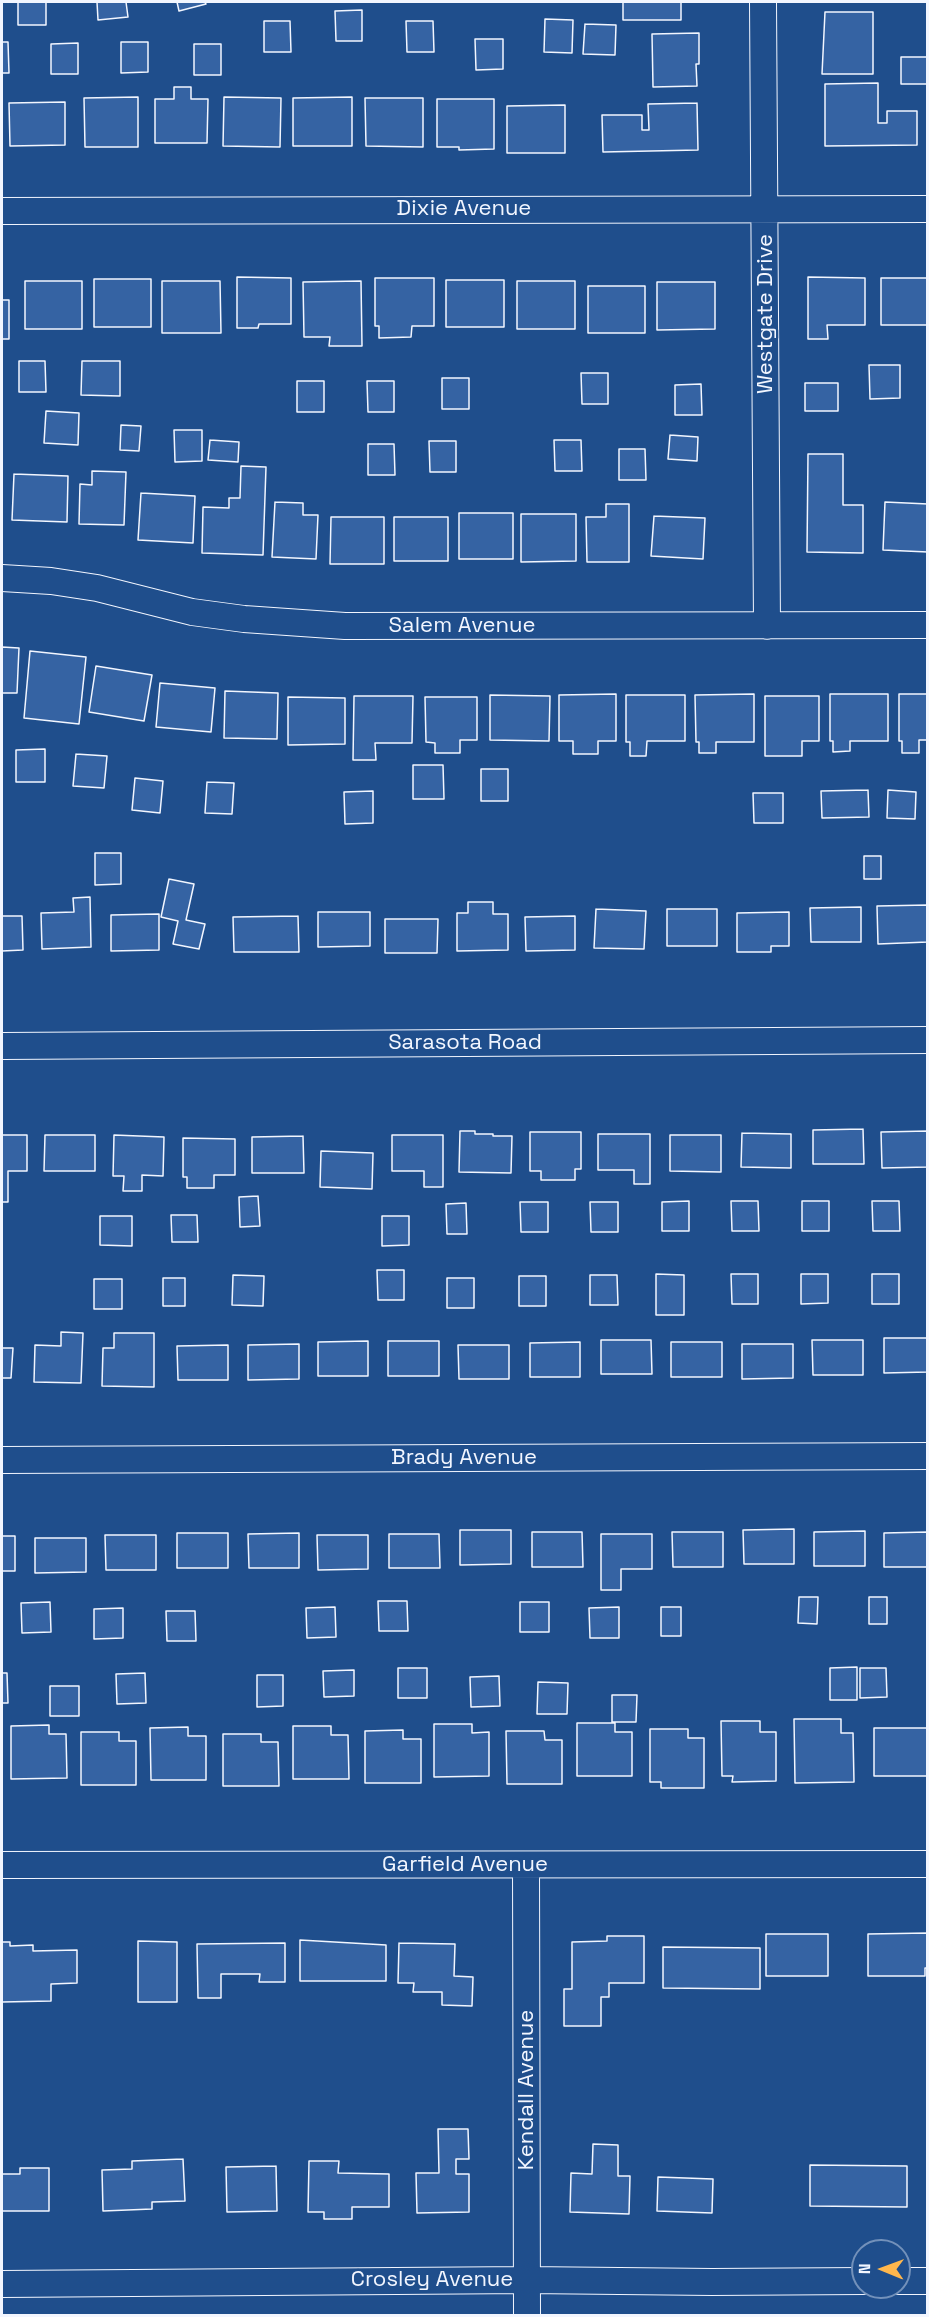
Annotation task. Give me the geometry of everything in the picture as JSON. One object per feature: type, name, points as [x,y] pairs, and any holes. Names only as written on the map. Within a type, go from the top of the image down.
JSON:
[{"type":"street","name":"Westgate Drive","points":[[763,2],[767,626]]},
{"type":"street","name":"Dixie Avenue","points":[[2,211],[927,209]]},
{"type":"street","name":"Salem Avenue","points":[[2,578],[51,581],[97,588],[192,612],[244,619],[345,626],[927,625]]},
{"type":"street","name":"Sarasota Road","points":[[2,1046],[927,1040]]},
{"type":"street","name":"Brady Avenue","points":[[2,1461],[927,1456]]},
{"type":"street","name":"Garfield Avenue","points":[[2,1866],[927,1863]]},
{"type":"street","name":"Kendall Avenue","points":[[526,1865],[527,2316]]},
{"type":"street","name":"Crosley Avenue","points":[[2,2284],[527,2280],[851,2281]]},
{"type":"street","points":[[911,2281],[927,2281]]},
{"type":"building","points":[[18,2],[46,2],[46,25],[18,25]]},
{"type":"building","points":[[97,2],[126,2],[128,17],[98,20]]},
{"type":"building","points":[[177,2],[205,2],[206,4],[179,11]]},
{"type":"building","points":[[623,2],[681,2],[681,20],[623,20]]},
{"type":"building","points":[[362,10],[362,41],[336,41],[335,11]]},
{"type":"building","points":[[825,12],[873,12],[873,74],[822,74]]},
{"type":"building","points":[[545,19],[573,20],[572,53],[544,52]]},
{"type":"building","points":[[264,21],[290,21],[291,52],[264,52]]},
{"type":"building","points":[[406,21],[433,21],[434,52],[407,52]]},
{"type":"building","points":[[585,24],[616,25],[615,55],[583,54]]},
{"type":"building","points":[[699,33],[699,64],[696,64],[697,86],[653,87],[652,34]]},
{"type":"building","points":[[475,39],[503,39],[503,69],[476,70]]},
{"type":"building","points":[[2,42],[8,42],[9,73],[2,73]]},
{"type":"building","points":[[121,42],[148,42],[148,72],[121,73]]},
{"type":"building","points":[[78,43],[78,74],[51,74],[51,44]]},
{"type":"building","points":[[194,44],[221,44],[221,75],[194,75]]},
{"type":"building","points":[[901,57],[928,57],[928,84],[901,84]]},
{"type":"building","points":[[878,83],[878,123],[887,123],[887,111],[917,111],[917,145],[825,146],[825,84]]},
{"type":"building","points":[[174,87],[191,87],[191,99],[208,99],[207,143],[155,143],[155,99],[174,99]]},
{"type":"building","points":[[138,97],[138,147],[85,147],[84,98]]},
{"type":"building","points":[[224,97],[281,98],[280,147],[223,146]]},
{"type":"building","points":[[352,97],[352,146],[293,146],[293,98]]},
{"type":"building","points":[[365,98],[423,98],[423,147],[366,146]]},
{"type":"building","points":[[437,99],[494,99],[494,149],[459,150],[459,147],[437,147]]},
{"type":"building","points":[[65,102],[65,145],[10,146],[9,103]]},
{"type":"building","points":[[697,103],[698,150],[603,152],[602,115],[642,115],[642,130],[649,130],[648,104]]},
{"type":"building","points":[[565,105],[565,153],[507,153],[507,106]]},
{"type":"building","points":[[237,277],[291,278],[291,324],[259,324],[258,328],[237,328]]},
{"type":"building","points":[[808,277],[865,278],[865,325],[827,325],[828,339],[808,339]]},
{"type":"building","points":[[375,278],[434,278],[434,326],[412,326],[411,337],[379,338],[379,326],[375,326]]},
{"type":"building","points":[[881,278],[928,278],[928,325],[881,325]]},
{"type":"building","points":[[94,279],[151,279],[151,327],[94,327]]},
{"type":"building","points":[[446,280],[504,280],[504,327],[446,327]]},
{"type":"building","points":[[25,281],[82,281],[82,329],[25,329]]},
{"type":"building","points":[[162,281],[220,281],[221,333],[162,333]]},
{"type":"building","points":[[361,281],[362,346],[329,346],[330,337],[304,337],[303,282]]},
{"type":"building","points":[[517,281],[575,281],[575,329],[517,329]]},
{"type":"building","points":[[657,282],[715,282],[715,329],[657,330]]},
{"type":"building","points":[[588,286],[645,286],[645,333],[588,333]]},
{"type":"building","points":[[2,300],[9,300],[9,339],[2,339]]},
{"type":"building","points":[[19,361],[45,361],[46,392],[19,392]]},
{"type":"building","points":[[82,361],[120,361],[120,396],[81,395]]},
{"type":"building","points":[[869,365],[900,365],[900,398],[870,399]]},
{"type":"building","points":[[581,373],[608,373],[608,404],[582,404]]},
{"type":"building","points":[[442,378],[469,378],[469,409],[442,409]]},
{"type":"building","points":[[297,381],[324,381],[324,412],[297,412]]},
{"type":"building","points":[[367,381],[394,381],[394,412],[368,412]]},
{"type":"building","points":[[805,383],[838,383],[838,411],[805,411]]},
{"type":"building","points":[[701,384],[702,415],[675,415],[675,385]]},
{"type":"building","points":[[46,411],[79,413],[78,445],[44,443]]},
{"type":"building","points":[[121,425],[141,426],[139,451],[120,450]]},
{"type":"building","points":[[174,430],[202,430],[202,461],[175,462]]},
{"type":"building","points":[[670,435],[698,437],[697,461],[668,459]]},
{"type":"building","points":[[210,440],[239,442],[238,462],[208,460]]},
{"type":"building","points":[[554,440],[581,440],[582,471],[555,471]]},
{"type":"building","points":[[429,441],[456,441],[456,472],[430,472]]},
{"type":"building","points":[[368,444],[394,444],[395,475],[368,475]]},
{"type":"building","points":[[619,449],[645,449],[646,480],[619,480]]},
{"type":"building","points":[[808,454],[843,454],[843,505],[863,505],[863,553],[807,552]]},
{"type":"building","points":[[241,466],[266,467],[263,555],[202,553],[203,507],[229,508],[229,498],[240,498]]},
{"type":"building","points":[[92,471],[126,472],[124,525],[79,524],[80,484],[92,485]]},
{"type":"building","points":[[14,474],[68,476],[67,522],[12,520]]},
{"type":"building","points":[[141,493],[195,496],[193,543],[138,540]]},
{"type":"building","points":[[275,502],[303,503],[303,515],[318,515],[316,559],[272,557]]},
{"type":"building","points":[[885,502],[928,504],[928,552],[883,550]]},
{"type":"building","points":[[606,504],[629,504],[629,562],[587,562],[586,517],[606,517]]},
{"type":"building","points":[[459,513],[513,513],[513,559],[459,559]]},
{"type":"building","points":[[521,514],[576,514],[576,561],[521,562]]},
{"type":"building","points":[[654,516],[705,518],[703,559],[651,556]]},
{"type":"building","points":[[331,517],[384,517],[384,564],[330,564]]},
{"type":"building","points":[[394,517],[448,517],[448,561],[394,561]]},
{"type":"building","points":[[2,647],[19,648],[17,693],[2,693]]},
{"type":"building","points":[[30,651],[86,657],[79,724],[24,718]]},
{"type":"building","points":[[96,666],[152,675],[144,721],[89,712]]},
{"type":"building","points":[[160,683],[215,688],[211,732],[156,727]]},
{"type":"building","points":[[225,691],[278,693],[277,739],[224,738]]},
{"type":"building","points":[[616,694],[616,741],[598,741],[598,754],[573,754],[573,741],[559,741],[559,695]]},
{"type":"building","points":[[754,694],[754,742],[716,742],[716,753],[699,753],[699,742],[696,742],[695,695]]},
{"type":"building","points":[[830,694],[888,694],[888,741],[850,741],[850,751],[833,752],[833,741],[830,741]]},
{"type":"building","points":[[899,694],[928,694],[928,740],[919,740],[919,753],[902,753],[902,741],[899,741]]},
{"type":"building","points":[[490,695],[550,696],[549,741],[490,740]]},
{"type":"building","points":[[626,695],[685,695],[685,741],[647,741],[646,756],[630,756],[630,742],[626,742]]},
{"type":"building","points":[[354,696],[413,696],[412,743],[375,743],[376,760],[353,760]]},
{"type":"building","points":[[765,696],[819,696],[819,741],[802,741],[802,756],[765,756]]},
{"type":"building","points":[[288,697],[345,698],[345,744],[288,745]]},
{"type":"building","points":[[425,697],[477,697],[477,740],[460,740],[460,753],[435,753],[435,743],[426,742]]},
{"type":"building","points":[[45,749],[45,782],[16,782],[16,750]]},
{"type":"building","points":[[76,754],[107,756],[104,788],[73,786]]},
{"type":"building","points":[[413,765],[443,765],[444,799],[413,799]]},
{"type":"building","points":[[481,769],[508,769],[508,801],[481,801]]},
{"type":"building","points":[[135,778],[163,781],[160,813],[132,810]]},
{"type":"building","points":[[207,782],[234,783],[232,814],[205,813]]},
{"type":"building","points":[[868,790],[869,817],[822,818],[821,791]]},
{"type":"building","points":[[888,790],[916,792],[915,819],[887,818]]},
{"type":"building","points":[[373,791],[373,823],[345,824],[344,792]]},
{"type":"building","points":[[753,793],[783,793],[783,823],[754,823]]},
{"type":"building","points":[[95,853],[121,853],[121,884],[95,885]]},
{"type":"building","points":[[864,856],[881,856],[881,879],[864,879]]},
{"type":"building","points":[[169,879],[194,884],[186,920],[205,924],[199,949],[173,944],[178,921],[161,917]]},
{"type":"building","points":[[90,897],[91,947],[42,949],[41,913],[74,912],[73,898]]},
{"type":"building","points":[[468,902],[493,902],[493,914],[508,914],[508,950],[457,951],[457,913],[468,913]]},
{"type":"building","points":[[928,905],[928,942],[878,944],[877,906]]},
{"type":"building","points":[[861,907],[861,942],[811,942],[810,908]]},
{"type":"building","points":[[596,909],[646,911],[644,949],[594,948]]},
{"type":"building","points":[[667,909],[717,909],[717,946],[667,946]]},
{"type":"building","points":[[318,912],[370,912],[370,946],[318,947]]},
{"type":"building","points":[[789,912],[789,946],[771,946],[771,952],[737,952],[737,913]]},
{"type":"building","points":[[159,914],[159,950],[111,951],[111,915]]},
{"type":"building","points":[[2,916],[22,916],[23,950],[2,951]]},
{"type":"building","points":[[298,916],[299,952],[234,952],[233,917]]},
{"type":"building","points":[[575,916],[575,950],[526,951],[525,917]]},
{"type":"building","points":[[385,919],[438,919],[437,953],[385,953]]},
{"type":"building","points":[[863,1129],[864,1164],[813,1164],[813,1130]]},
{"type":"building","points":[[460,1131],[475,1131],[475,1134],[493,1134],[493,1136],[512,1136],[511,1173],[459,1172]]},
{"type":"building","points":[[928,1131],[928,1167],[882,1168],[881,1132]]},
{"type":"building","points":[[530,1132],[581,1132],[581,1169],[575,1169],[575,1180],[541,1180],[541,1171],[530,1171]]},
{"type":"building","points":[[742,1133],[791,1134],[791,1168],[741,1167]]},
{"type":"building","points":[[598,1134],[650,1134],[650,1184],[634,1184],[634,1170],[598,1170]]},
{"type":"building","points":[[2,1135],[27,1135],[27,1171],[8,1171],[8,1202],[2,1202]]},
{"type":"building","points":[[45,1135],[95,1135],[95,1171],[44,1171]]},
{"type":"building","points":[[114,1135],[164,1137],[163,1176],[142,1175],[142,1191],[123,1191],[124,1176],[113,1176]]},
{"type":"building","points":[[392,1135],[443,1135],[443,1187],[424,1187],[424,1171],[392,1171]]},
{"type":"building","points":[[670,1135],[721,1135],[721,1172],[670,1171]]},
{"type":"building","points":[[303,1136],[304,1173],[252,1173],[252,1137]]},
{"type":"building","points":[[183,1138],[235,1139],[235,1175],[214,1175],[214,1188],[187,1188],[187,1177],[183,1177]]},
{"type":"building","points":[[321,1151],[373,1153],[372,1189],[320,1187]]},
{"type":"building","points":[[258,1196],[260,1226],[240,1227],[239,1197]]},
{"type":"building","points":[[689,1201],[689,1231],[662,1231],[662,1202]]},
{"type":"building","points":[[731,1201],[758,1201],[759,1231],[732,1231]]},
{"type":"building","points":[[802,1201],[829,1201],[829,1231],[802,1231]]},
{"type":"building","points":[[872,1201],[899,1201],[900,1231],[873,1231]]},
{"type":"building","points":[[520,1202],[548,1202],[548,1232],[521,1232]]},
{"type":"building","points":[[590,1202],[618,1202],[618,1232],[591,1232]]},
{"type":"building","points":[[466,1203],[467,1234],[447,1234],[446,1204]]},
{"type":"building","points":[[171,1215],[197,1215],[198,1242],[172,1242]]},
{"type":"building","points":[[100,1216],[132,1216],[132,1246],[100,1245]]},
{"type":"building","points":[[382,1216],[409,1216],[409,1245],[382,1246]]},
{"type":"building","points":[[377,1270],[404,1270],[404,1300],[378,1300]]},
{"type":"building","points":[[656,1274],[684,1275],[684,1315],[656,1315]]},
{"type":"building","points":[[731,1274],[758,1274],[758,1304],[732,1304]]},
{"type":"building","points":[[801,1274],[828,1274],[828,1303],[801,1304]]},
{"type":"building","points":[[872,1274],[899,1274],[899,1304],[872,1304]]},
{"type":"building","points":[[233,1275],[264,1276],[263,1306],[232,1305]]},
{"type":"building","points":[[590,1275],[617,1275],[618,1305],[590,1305]]},
{"type":"building","points":[[519,1276],[546,1276],[546,1306],[519,1306]]},
{"type":"building","points":[[163,1278],[185,1278],[185,1306],[163,1306]]},
{"type":"building","points":[[447,1278],[474,1278],[474,1308],[447,1308]]},
{"type":"building","points":[[94,1279],[122,1279],[122,1309],[94,1309]]},
{"type":"building","points":[[61,1332],[83,1333],[81,1383],[34,1382],[35,1345],[61,1346]]},
{"type":"building","points":[[114,1333],[154,1333],[154,1387],[102,1386],[103,1348],[114,1348]]},
{"type":"building","points":[[884,1338],[928,1338],[928,1372],[884,1373]]},
{"type":"building","points":[[601,1340],[651,1340],[652,1374],[601,1374]]},
{"type":"building","points":[[812,1340],[863,1340],[863,1375],[813,1375]]},
{"type":"building","points":[[368,1341],[368,1376],[318,1376],[318,1342]]},
{"type":"building","points":[[388,1341],[439,1341],[439,1376],[388,1376]]},
{"type":"building","points":[[580,1342],[580,1377],[530,1377],[530,1343]]},
{"type":"building","points":[[671,1342],[722,1342],[722,1377],[671,1377]]},
{"type":"building","points":[[299,1344],[299,1379],[248,1380],[248,1345]]},
{"type":"building","points":[[742,1344],[793,1344],[793,1378],[742,1379]]},
{"type":"building","points":[[228,1345],[228,1380],[178,1380],[177,1346]]},
{"type":"building","points":[[458,1345],[509,1345],[509,1379],[459,1379]]},
{"type":"building","points":[[2,1348],[13,1348],[11,1378],[2,1378]]},
{"type":"building","points":[[794,1529],[794,1564],[744,1564],[743,1530]]},
{"type":"building","points":[[460,1530],[511,1530],[511,1564],[460,1565]]},
{"type":"building","points":[[865,1531],[865,1566],[814,1566],[814,1532]]},
{"type":"building","points":[[532,1532],[582,1532],[583,1567],[532,1567]]},
{"type":"building","points":[[672,1532],[723,1532],[723,1567],[673,1567]]},
{"type":"building","points":[[928,1532],[928,1567],[884,1567],[884,1533]]},
{"type":"building","points":[[177,1533],[228,1533],[228,1568],[177,1568]]},
{"type":"building","points":[[299,1533],[299,1568],[249,1568],[248,1534]]},
{"type":"building","points":[[389,1534],[439,1534],[440,1568],[389,1568]]},
{"type":"building","points":[[601,1534],[652,1534],[652,1569],[621,1569],[621,1590],[601,1590]]},
{"type":"building","points":[[105,1535],[156,1535],[156,1570],[106,1570]]},
{"type":"building","points":[[317,1535],[368,1535],[368,1569],[318,1570]]},
{"type":"building","points":[[2,1536],[15,1536],[15,1571],[2,1571]]},
{"type":"building","points":[[35,1538],[86,1538],[86,1572],[35,1573]]},
{"type":"building","points":[[799,1597],[818,1597],[817,1624],[798,1623]]},
{"type":"building","points":[[869,1597],[887,1597],[887,1624],[869,1624]]},
{"type":"building","points":[[378,1601],[407,1601],[408,1631],[379,1631]]},
{"type":"building","points":[[50,1602],[51,1632],[22,1633],[21,1603]]},
{"type":"building","points":[[520,1602],[549,1602],[549,1632],[520,1632]]},
{"type":"building","points":[[335,1607],[336,1637],[307,1638],[306,1608]]},
{"type":"building","points":[[619,1607],[619,1638],[590,1638],[589,1608]]},
{"type":"building","points":[[661,1607],[681,1607],[681,1636],[661,1636]]},
{"type":"building","points":[[123,1608],[123,1638],[94,1639],[94,1609]]},
{"type":"building","points":[[166,1611],[195,1611],[196,1641],[167,1641]]},
{"type":"building","points":[[857,1667],[857,1700],[830,1700],[830,1668]]},
{"type":"building","points":[[398,1668],[427,1668],[427,1698],[398,1698]]},
{"type":"building","points":[[860,1668],[886,1668],[887,1697],[860,1698]]},
{"type":"building","points":[[354,1670],[354,1696],[324,1697],[323,1671]]},
{"type":"building","points":[[2,1673],[7,1673],[8,1703],[2,1703]]},
{"type":"building","points":[[145,1673],[146,1703],[117,1704],[116,1674]]},
{"type":"building","points":[[257,1675],[283,1675],[283,1706],[257,1707]]},
{"type":"building","points":[[499,1676],[500,1706],[471,1707],[470,1677]]},
{"type":"building","points":[[538,1682],[568,1683],[567,1714],[537,1714]]},
{"type":"building","points":[[50,1686],[79,1686],[79,1716],[50,1716]]},
{"type":"building","points":[[612,1695],[637,1695],[636,1722],[612,1722]]},
{"type":"building","points":[[794,1719],[841,1719],[841,1733],[853,1733],[854,1782],[795,1783]]},
{"type":"building","points":[[721,1721],[760,1721],[760,1732],[776,1732],[776,1781],[732,1782],[733,1776],[722,1776]]},
{"type":"building","points":[[577,1723],[615,1723],[615,1732],[632,1732],[632,1776],[577,1776]]},
{"type":"building","points":[[434,1724],[472,1724],[472,1733],[489,1732],[489,1776],[434,1777]]},
{"type":"building","points":[[49,1725],[49,1734],[66,1734],[67,1778],[11,1779],[11,1726]]},
{"type":"building","points":[[293,1726],[331,1726],[331,1735],[348,1735],[349,1779],[293,1779]]},
{"type":"building","points":[[188,1727],[188,1736],[206,1736],[206,1780],[151,1780],[150,1728]]},
{"type":"building","points":[[874,1728],[928,1728],[928,1776],[874,1776]]},
{"type":"building","points":[[650,1729],[688,1729],[688,1738],[704,1738],[704,1788],[661,1788],[661,1782],[650,1782]]},
{"type":"building","points":[[403,1730],[403,1739],[421,1739],[421,1783],[365,1783],[365,1731]]},
{"type":"building","points":[[506,1731],[544,1731],[545,1740],[562,1740],[562,1784],[507,1784]]},
{"type":"building","points":[[81,1732],[119,1732],[119,1741],[136,1741],[136,1785],[81,1785]]},
{"type":"building","points":[[223,1734],[261,1734],[261,1742],[278,1742],[279,1786],[223,1786]]},
{"type":"building","points":[[928,1933],[928,1968],[925,1968],[925,1976],[868,1976],[868,1934]]},
{"type":"building","points":[[766,1934],[828,1934],[828,1976],[766,1976]]},
{"type":"building","points":[[607,1936],[644,1936],[644,1983],[609,1983],[609,1997],[601,1997],[601,2026],[564,2026],[564,1989],[572,1989],[572,1942],[607,1941]]},
{"type":"building","points":[[300,1940],[386,1945],[386,1981],[300,1981]]},
{"type":"building","points":[[138,1941],[177,1942],[177,2002],[138,2002]]},
{"type":"building","points":[[2,1942],[10,1942],[10,1946],[33,1945],[33,1951],[77,1950],[77,1983],[51,1984],[51,2001],[2,2002]]},
{"type":"building","points":[[285,1943],[285,1982],[259,1982],[260,1974],[221,1974],[221,1998],[198,1998],[197,1944]]},
{"type":"building","points":[[399,1943],[455,1944],[454,1976],[473,1977],[472,2006],[442,2005],[442,1992],[413,1992],[414,1983],[398,1983]]},
{"type":"building","points":[[663,1947],[760,1948],[760,1989],[663,1988]]},
{"type":"building","points":[[438,2129],[468,2129],[469,2159],[456,2159],[456,2174],[469,2174],[469,2212],[417,2213],[416,2173],[439,2173]]},
{"type":"building","points":[[593,2144],[618,2145],[618,2176],[630,2176],[629,2214],[570,2212],[571,2173],[592,2174]]},
{"type":"building","points":[[183,2159],[185,2201],[152,2202],[152,2209],[103,2211],[102,2170],[132,2169],[132,2161]]},
{"type":"building","points":[[309,2161],[339,2161],[338,2173],[389,2174],[389,2207],[352,2207],[352,2219],[324,2219],[324,2212],[308,2212]]},
{"type":"building","points":[[810,2165],[907,2166],[907,2207],[810,2206]]},
{"type":"building","points":[[276,2166],[277,2211],[227,2212],[226,2167]]},
{"type":"building","points":[[20,2168],[49,2168],[49,2211],[2,2211],[2,2174],[20,2174]]},
{"type":"building","points":[[658,2177],[713,2179],[712,2213],[657,2211]]}]
